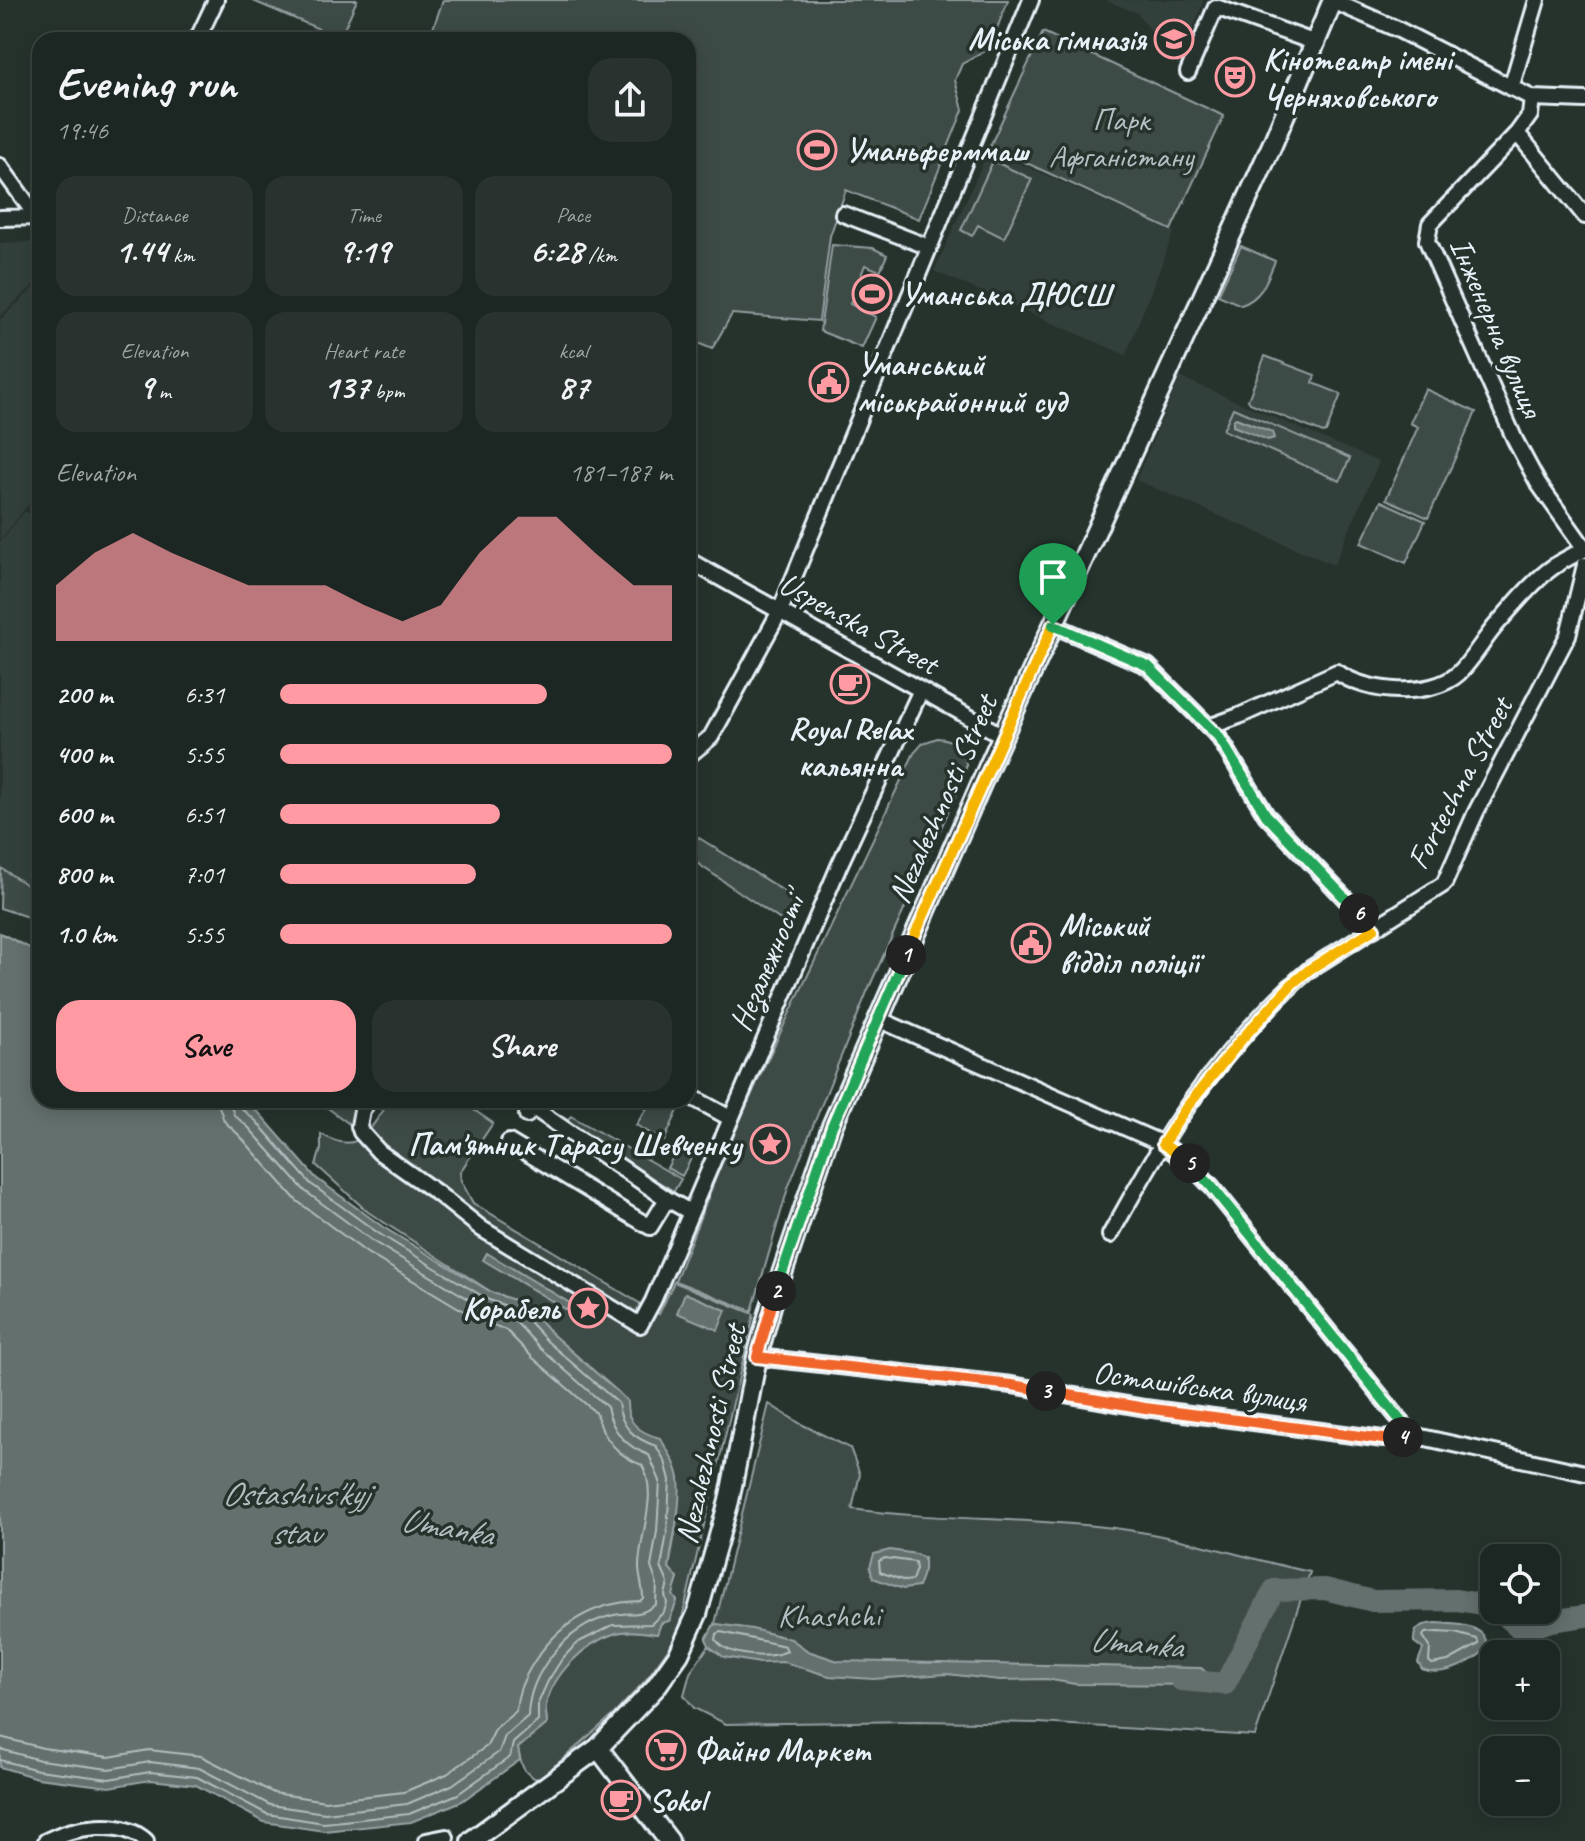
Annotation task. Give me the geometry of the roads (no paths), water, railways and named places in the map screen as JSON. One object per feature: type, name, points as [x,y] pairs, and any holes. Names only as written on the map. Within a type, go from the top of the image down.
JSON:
[{"type":"main road","name":"Nezalezhnosti Street","points":[[471,1841],[598,1748],[655,1688],[679,1654],[697,1614],[729,1501],[757,1357],[809,1187],[832,1126],[1003,736],[1333,1]]},
{"type":"main road","points":[[598,1748],[669,1841]]},
{"type":"street","points":[[201,32],[216,0]]},
{"type":"street","points":[[696,749],[711,737],[780,611],[1031,0]]},
{"type":"street","points":[[1511,88],[1537,0]]},
{"type":"street","points":[[1333,1],[1397,29],[1532,98],[1585,100]]},
{"type":"street","points":[[1188,72],[1216,7],[1316,43]]},
{"type":"street","name":"Інженерна вулиця","points":[[1532,98],[1530,115],[1517,133],[1430,224],[1427,241],[1515,440],[1538,483],[1585,549]]},
{"type":"street","points":[[1517,133],[1585,216]]},
{"type":"street","points":[[0,166],[32,209]]},
{"type":"street","points":[[843,214],[929,247]]},
{"type":"street","points":[[0,218],[32,217]]},
{"type":"street","points":[[1209,727],[1337,672],[1349,681],[1411,691],[1449,679],[1458,673],[1498,623],[1552,568],[1585,549]]},
{"type":"street","name":"Uspenska Street","points":[[696,564],[1003,736]]},
{"type":"street","name":"Fortechna Street","points":[[1110,1235],[1186,1108],[1292,984],[1310,969],[1444,884],[1482,800],[1568,635],[1585,565]]},
{"type":"street","points":[[1053,625],[1148,666],[1219,737],[1266,815],[1374,929]]},
{"type":"street","name":"Незалежності'","points":[[363,1108],[359,1121],[361,1132],[379,1152],[482,1229],[640,1325],[839,866],[921,690]]},
{"type":"street","points":[[878,1019],[1163,1144],[1193,1167],[1412,1435]]},
{"type":"street","points":[[696,1099],[730,1118]]},
{"type":"street","points":[[527,1115],[531,1108]]},
{"type":"street","points":[[533,1108],[690,1212]]},
{"type":"street","points":[[509,1142],[650,1227],[667,1199]]},
{"type":"street","name":"Осташівська вулиця","points":[[757,1357],[1012,1385],[1145,1408],[1383,1439],[1412,1435],[1585,1473]]},
{"type":"street","points":[[46,1841],[78,1830],[110,1828],[128,1830],[146,1841]]},
{"type":"street","points":[[426,1841],[446,1837]]},
{"type":"water","points":[[1236,418],[1272,432],[1274,438],[1268,440],[1233,426]]},
{"type":"water","name":"Ostashivs'kyj stav","points":[[0,933],[32,949],[32,1108],[253,1108],[316,1178],[383,1227],[493,1293],[523,1303],[554,1336],[627,1401],[629,1415],[636,1426],[660,1438],[678,1473],[680,1490],[669,1568],[678,1578],[673,1595],[677,1601],[669,1621],[661,1623],[657,1634],[618,1632],[602,1638],[581,1653],[555,1683],[546,1705],[547,1724],[518,1748],[520,1760],[462,1801],[411,1822],[324,1831],[264,1822],[196,1785],[150,1780],[110,1787],[37,1778],[0,1767]]},
{"type":"water","points":[[487,1253],[593,1317],[589,1323],[483,1260]]},
{"type":"water","points":[[685,1293],[726,1310],[718,1330],[677,1313]]},
{"type":"water","points":[[890,1550],[924,1558],[924,1570],[918,1587],[903,1589],[873,1578],[870,1567],[874,1554]]},
{"type":"water","points":[[717,1624],[791,1639],[808,1651],[838,1661],[1201,1668],[1207,1673],[1208,1685],[1075,1684],[1046,1679],[1000,1680],[947,1674],[873,1679],[829,1676],[784,1662],[760,1663],[724,1657],[710,1647],[706,1639]]},
{"type":"water","points":[[1423,1625],[1461,1625],[1476,1630],[1486,1640],[1480,1640],[1480,1654],[1473,1659],[1456,1668],[1430,1671],[1422,1669],[1418,1662],[1423,1649],[1414,1642],[1415,1632]]},
{"type":"waterway","name":"Umanka","points":[[1181,1680],[1225,1684],[1274,1590],[1325,1589],[1373,1601],[1456,1600],[1480,1604]]},
{"type":"waterway","name":"Umanka","points":[[1560,1620],[1585,1616]]},
{"type":"waterway","name":"Umanka","points":[[1515,1624],[1523,1631],[1543,1624]]},
{"type":"place","name":"Міська гімназія","points":[[1174,39]]},
{"type":"place","name":"Кінотеатр імені Черняховського","points":[[1235,77]]},
{"type":"place","name":"Уманьферммаш","points":[[817,150]]},
{"type":"place","name":"Уманська ДЮСШ","points":[[872,294]]},
{"type":"place","name":"Уманський міськрайонний суд","points":[[829,382]]},
{"type":"place","name":"Royal Relax кальянна","points":[[850,684]]},
{"type":"place","name":"Міський відділ поліції","points":[[1031,943]]},
{"type":"place","name":"Пам'ятник Тарасу Шевченку","points":[[770,1144]]},
{"type":"place","name":"Корабель","points":[[588,1308]]},
{"type":"place","name":"Файно Маркет","points":[[666,1750]]},
{"type":"place","name":"Sokol","points":[[621,1800]]},
{"type":"park label","name":"Парк Афганістану","points":[[1121,138]]},
{"type":"park label","name":"Khashchi","points":[[829,1615]]}]
